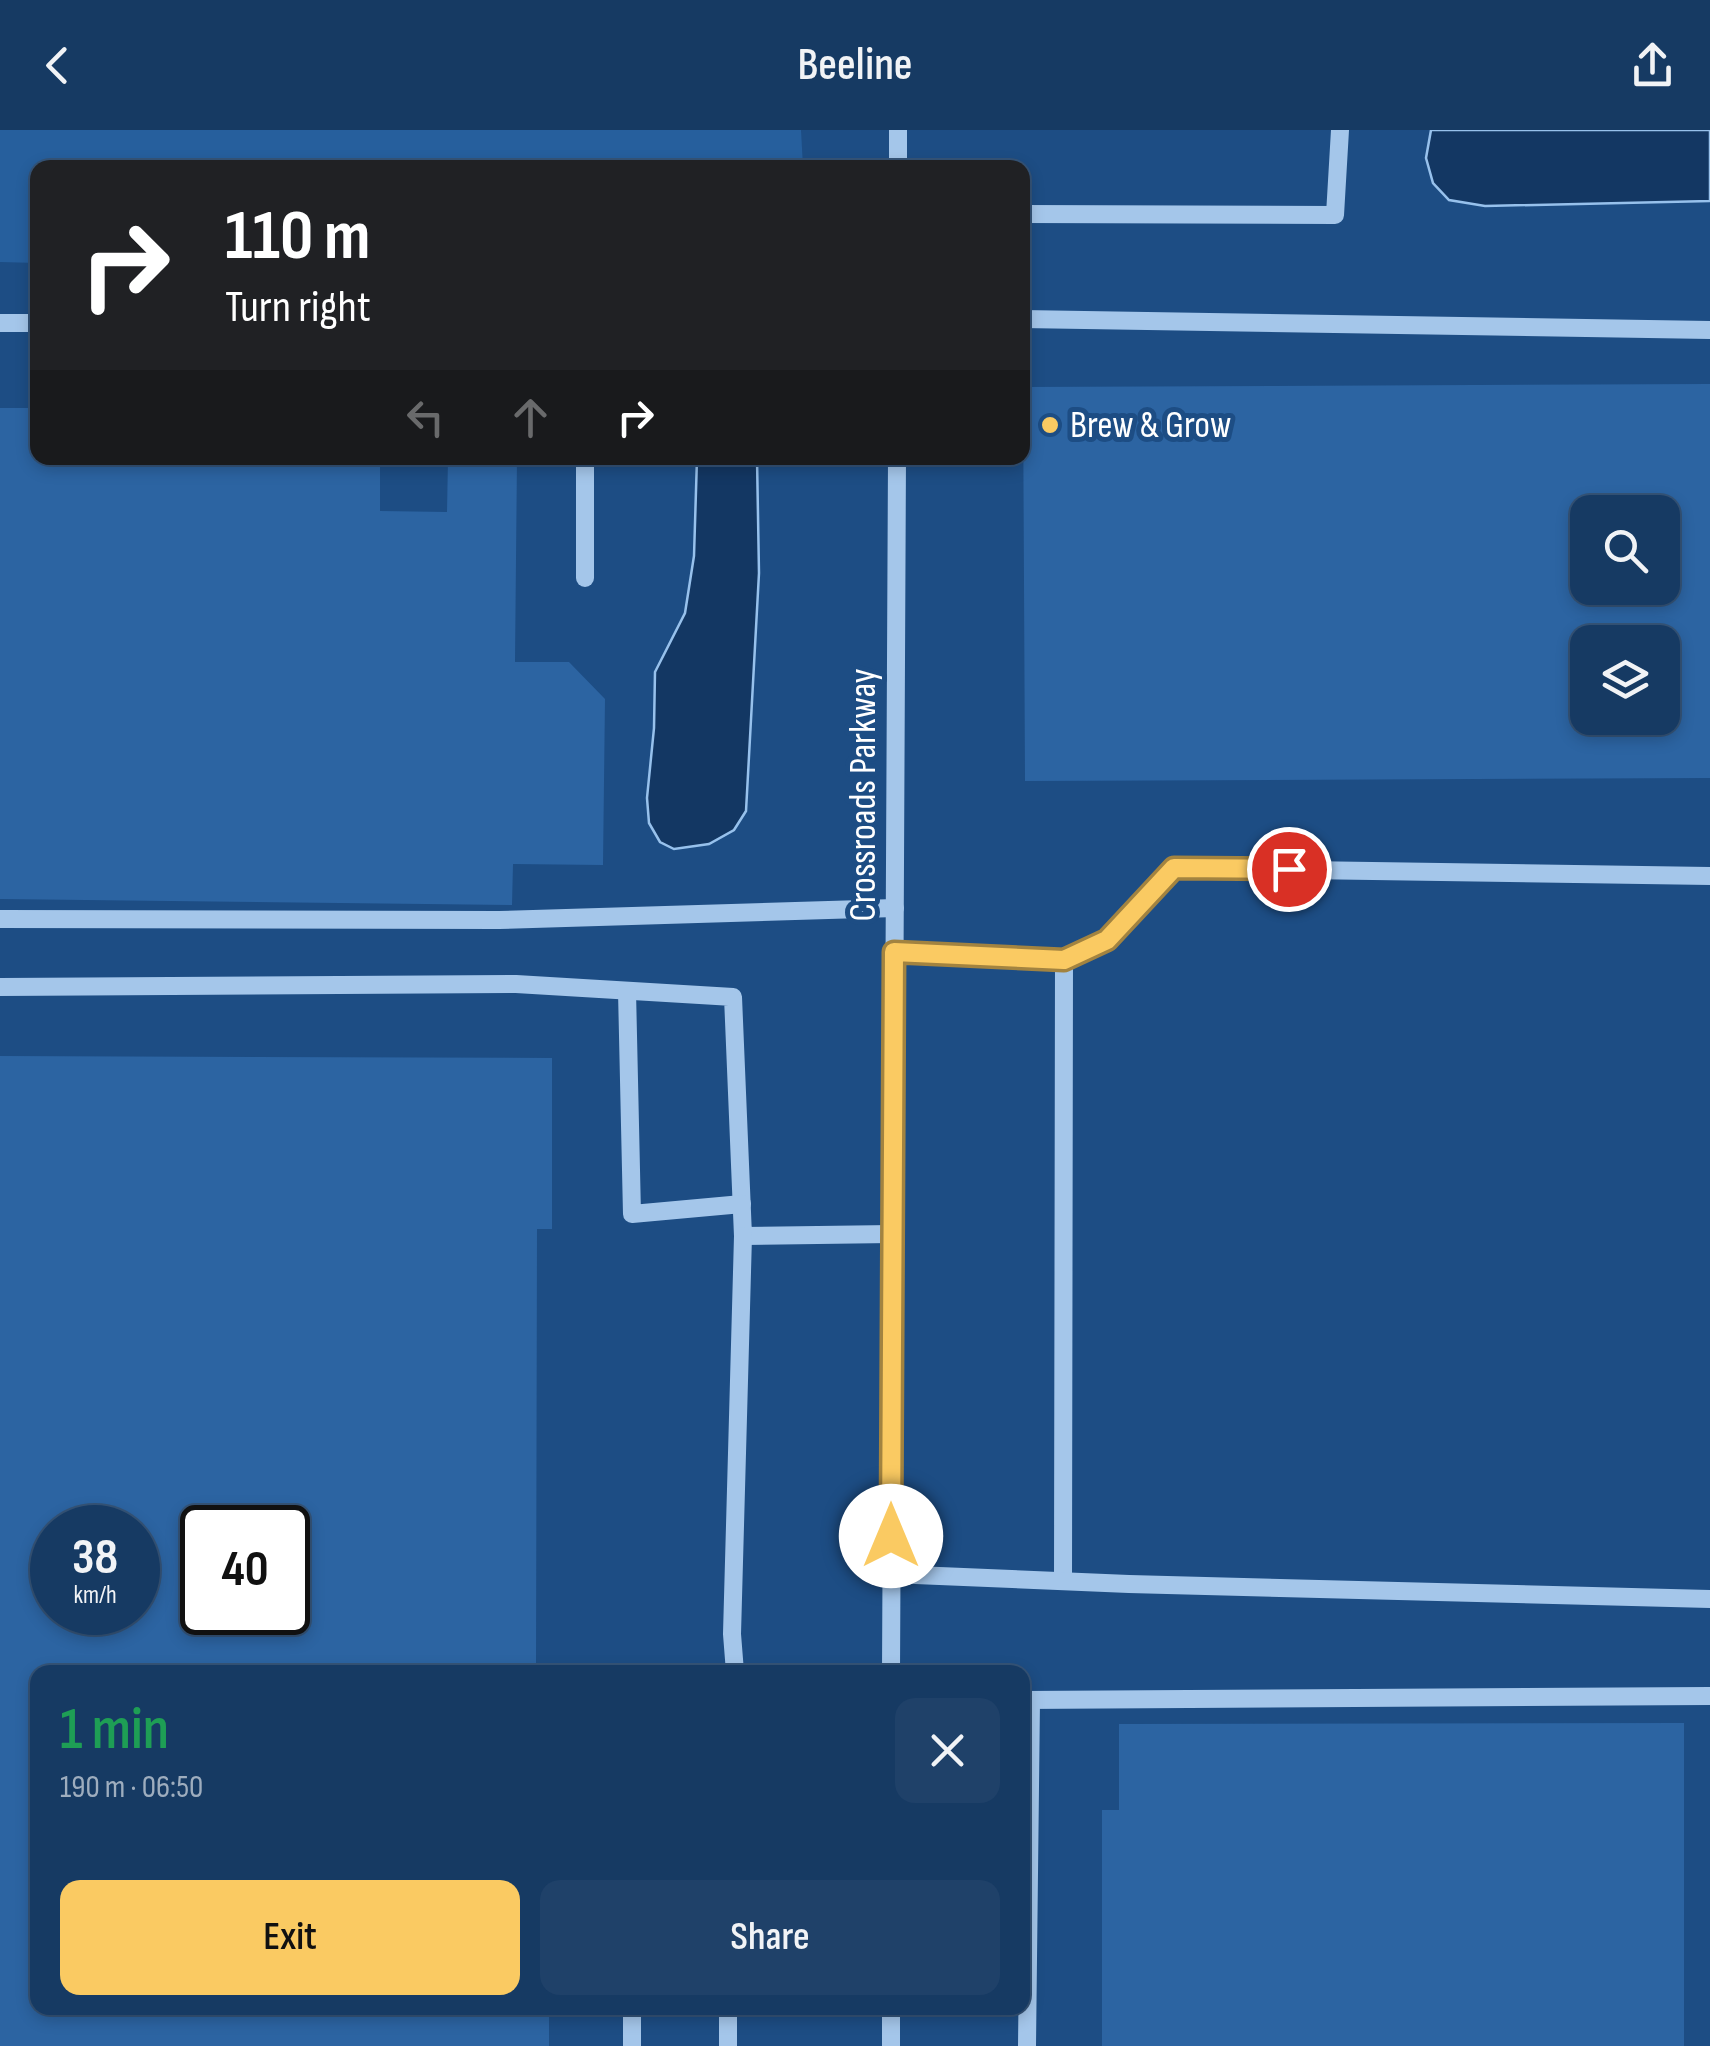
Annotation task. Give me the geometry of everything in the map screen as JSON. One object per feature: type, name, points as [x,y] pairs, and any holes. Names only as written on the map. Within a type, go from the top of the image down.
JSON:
[{"type":"street","points":[[898,130],[898,160]]},
{"type":"street","points":[[1030,214],[1336,215],[1340,130]]},
{"type":"street","points":[[1030,319],[1710,330]]},
{"type":"street","points":[[0,323],[30,323]]},
{"type":"street","points":[[584,465],[585,578]]},
{"type":"street","name":"Crossroads Parkway","points":[[891,1665],[896,465]]},
{"type":"street","points":[[894,952],[1064,960],[1107,940],[1174,868],[1710,876]]},
{"type":"street","points":[[0,919],[499,920],[895,908]]},
{"type":"street","points":[[1063,1580],[1064,960]]},
{"type":"street","points":[[0,987],[516,984],[733,996],[743,1236],[732,1634],[734,1665]]},
{"type":"street","points":[[627,990],[632,1214],[742,1204]]},
{"type":"street","points":[[743,1236],[892,1234]]},
{"type":"street","points":[[891,1574],[1710,1599]]},
{"type":"street","points":[[1030,1700],[1710,1696]]},
{"type":"street","points":[[632,2015],[632,2046]]},
{"type":"street","points":[[728,2015],[728,2046]]},
{"type":"street","points":[[891,2015],[891,2046]]},
{"type":"street","points":[[1027,2015],[1027,2046]]},
{"type":"shaded area","points":[[0,130],[801,130],[803,160],[30,160],[30,263],[0,262]]},
{"type":"shaded area","points":[[1431,130],[1710,130],[1710,201],[1485,206],[1449,200],[1433,183],[1426,158]]},
{"type":"shaded area","points":[[697,465],[757,465],[759,573],[746,811],[734,830],[709,844],[674,849],[660,842],[649,823],[655,672],[685,613],[694,556]]},
{"type":"building","points":[[1710,384],[1710,778],[1025,781],[1023,465],[1030,465],[1030,387]]},
{"type":"building","points":[[0,408],[30,408],[30,465],[380,465],[380,511],[447,512],[448,465],[517,465],[515,662],[569,662],[605,699],[603,865],[513,864],[512,905],[0,899]]},
{"type":"building","points":[[0,1056],[552,1058],[552,1229],[537,1229],[536,1665],[30,1665],[30,2015],[549,2015],[549,2046],[0,2046]]},
{"type":"building","points":[[1684,1723],[1684,2046],[1102,2046],[1102,1810],[1119,1810],[1119,1724]]},
{"type":"place","name":"Brew & Grow","points":[[1050,425]]},
{"type":"route","points":[[891,1536],[894,952],[1064,960],[1107,940],[1174,868],[1289,869]]}]
